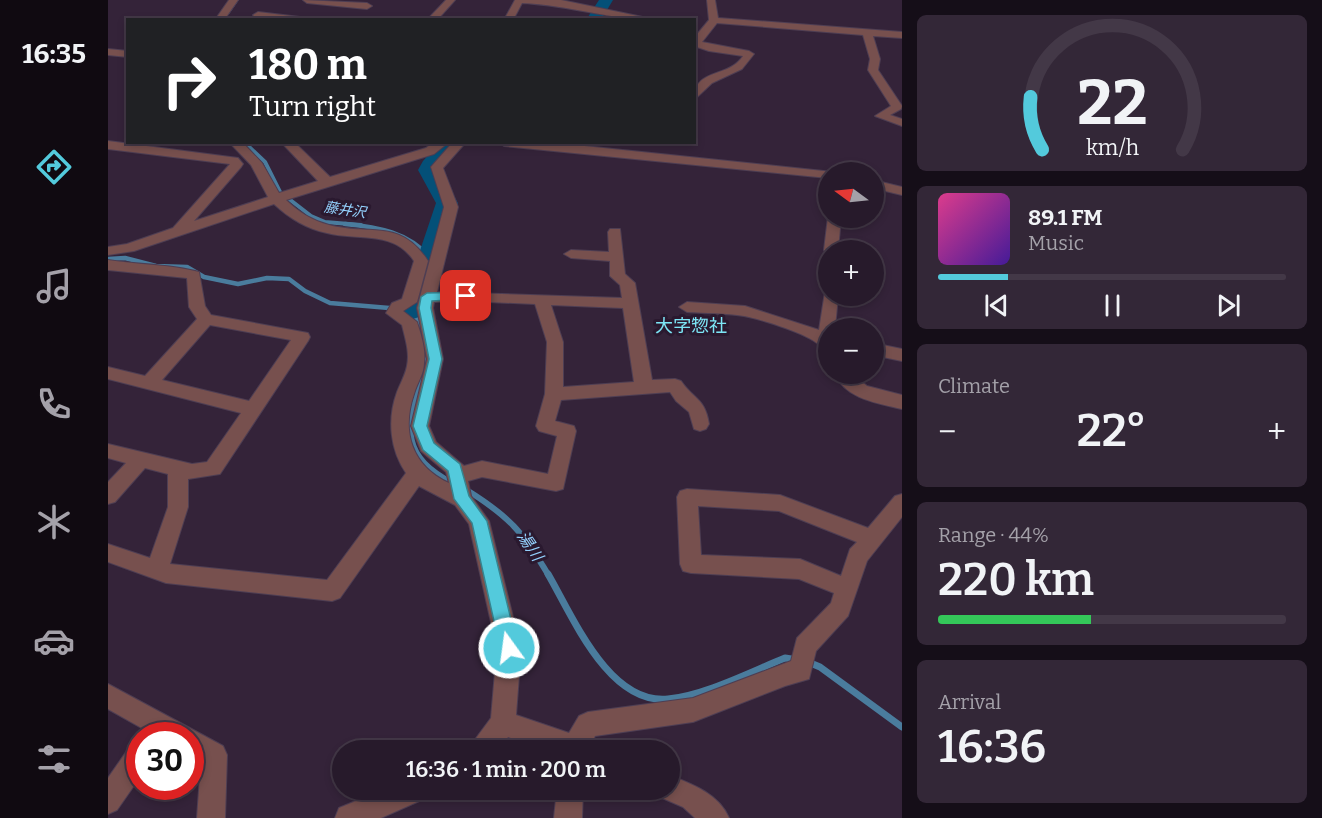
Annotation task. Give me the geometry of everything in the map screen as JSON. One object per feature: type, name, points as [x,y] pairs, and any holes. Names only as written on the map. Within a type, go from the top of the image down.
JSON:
[{"type":"street","points":[[220,18],[234,0]]},
{"type":"street","points":[[307,0],[367,6]]},
{"type":"street","points":[[352,15],[377,0]]},
{"type":"street","points":[[433,18],[451,0]]},
{"type":"street","points":[[509,18],[519,0],[557,2],[642,18]]},
{"type":"street","points":[[696,94],[704,83],[732,72],[745,63],[749,54],[709,48],[696,43],[711,24],[711,0]]},
{"type":"street","points":[[259,14],[286,18]]},
{"type":"street","points":[[696,26],[711,24],[867,31],[902,35]]},
{"type":"street","points":[[867,31],[875,58],[873,70],[876,78],[897,107],[881,116],[902,123]]},
{"type":"street","points":[[108,52],[126,54]]},
{"type":"street","points":[[237,144],[258,166],[277,200],[291,213],[319,227],[389,236],[414,248],[419,256],[421,261],[409,302],[398,307],[394,314],[404,317],[409,322],[416,344],[416,363],[405,394],[400,420],[400,435],[404,452],[417,473],[462,499],[479,521],[509,648],[503,723],[490,740]]},
{"type":"street","points":[[289,144],[326,181]]},
{"type":"street","points":[[108,251],[129,248],[277,200],[326,181],[430,151],[440,144]]},
{"type":"street","points":[[458,144],[437,166],[437,172],[449,196],[451,207],[425,308],[435,359],[420,426],[428,446],[455,468],[462,499]]},
{"type":"street","points":[[522,144],[818,173]]},
{"type":"street","points":[[649,158],[660,144]]},
{"type":"street","points":[[108,145],[234,161],[237,164],[178,231]]},
{"type":"street","points":[[884,189],[902,191]]},
{"type":"street","points":[[615,232],[618,276],[627,283],[644,387]]},
{"type":"street","points":[[571,254],[617,257]]},
{"type":"street","points":[[108,265],[194,275],[197,307],[206,318],[302,337],[213,469],[192,472],[108,451]]},
{"type":"street","points":[[427,297],[466,296],[630,303]]},
{"type":"street","points":[[457,476],[482,469],[556,483],[567,431],[545,426],[554,394],[555,342],[542,301]]},
{"type":"street","points":[[687,307],[745,311],[796,327],[818,338]]},
{"type":"street","points":[[148,384],[206,318]]},
{"type":"street","points":[[884,351],[902,355]]},
{"type":"street","points":[[108,373],[253,409]]},
{"type":"street","points":[[853,384],[864,392],[902,402]]},
{"type":"street","points":[[554,394],[675,385],[682,396],[698,409],[700,424]]},
{"type":"street","points":[[108,496],[140,460]]},
{"type":"street","points":[[157,570],[178,507],[178,469]]},
{"type":"street","points":[[108,553],[165,573],[332,591],[417,473]]},
{"type":"street","points":[[846,588],[800,569],[691,564],[687,497],[780,503],[872,538]]},
{"type":"street","points":[[581,740],[588,725],[693,710],[785,674],[801,672],[805,646],[840,609],[858,556],[902,502]]},
{"type":"street","points":[[108,696],[150,722]]},
{"type":"street","points":[[503,723],[551,740]]},
{"type":"street","points":[[204,749],[214,755],[211,818]]},
{"type":"street","points":[[108,801],[126,775]]},
{"type":"street","points":[[680,793],[692,798],[715,818]]},
{"type":"street","points":[[349,818],[391,800]]},
{"type":"street","points":[[568,818],[569,800]]},
{"type":"waterway","name":"藤井沢","points":[[228,13],[237,0]]},
{"type":"waterway","name":"湯川","points":[[594,18],[606,0]]},
{"type":"waterway","name":"藤井沢","points":[[246,144],[265,162],[280,192],[311,216],[325,222],[361,225]]},
{"type":"waterway","name":"湯川","points":[[413,310],[447,203],[429,170],[430,165],[450,144]]},
{"type":"waterway","name":"藤井沢","points":[[345,224],[380,229],[403,237],[431,259]]},
{"type":"waterway","points":[[108,259],[125,258],[156,266],[187,267],[204,277],[238,284],[267,278],[289,279],[305,291],[330,303],[413,310],[423,345],[424,363],[421,381]]},
{"type":"waterway","name":"湯川","points":[[422,380],[412,413],[412,440],[416,452],[424,463],[454,484]]},
{"type":"waterway","name":"湯川","points":[[465,489],[514,526],[549,576]]},
{"type":"waterway","name":"湯川","points":[[548,574],[595,655],[628,688],[647,697],[668,699],[683,697],[712,688],[785,658],[798,660]]},
{"type":"waterway","name":"湯川","points":[[808,662],[820,667],[902,727]]},
{"type":"district","name":"大字惣社","points":[[691,326]]},
{"type":"route","points":[[466,296],[427,297],[425,308],[435,359],[420,426],[428,446],[455,468],[462,499],[479,521],[509,648]]}]
